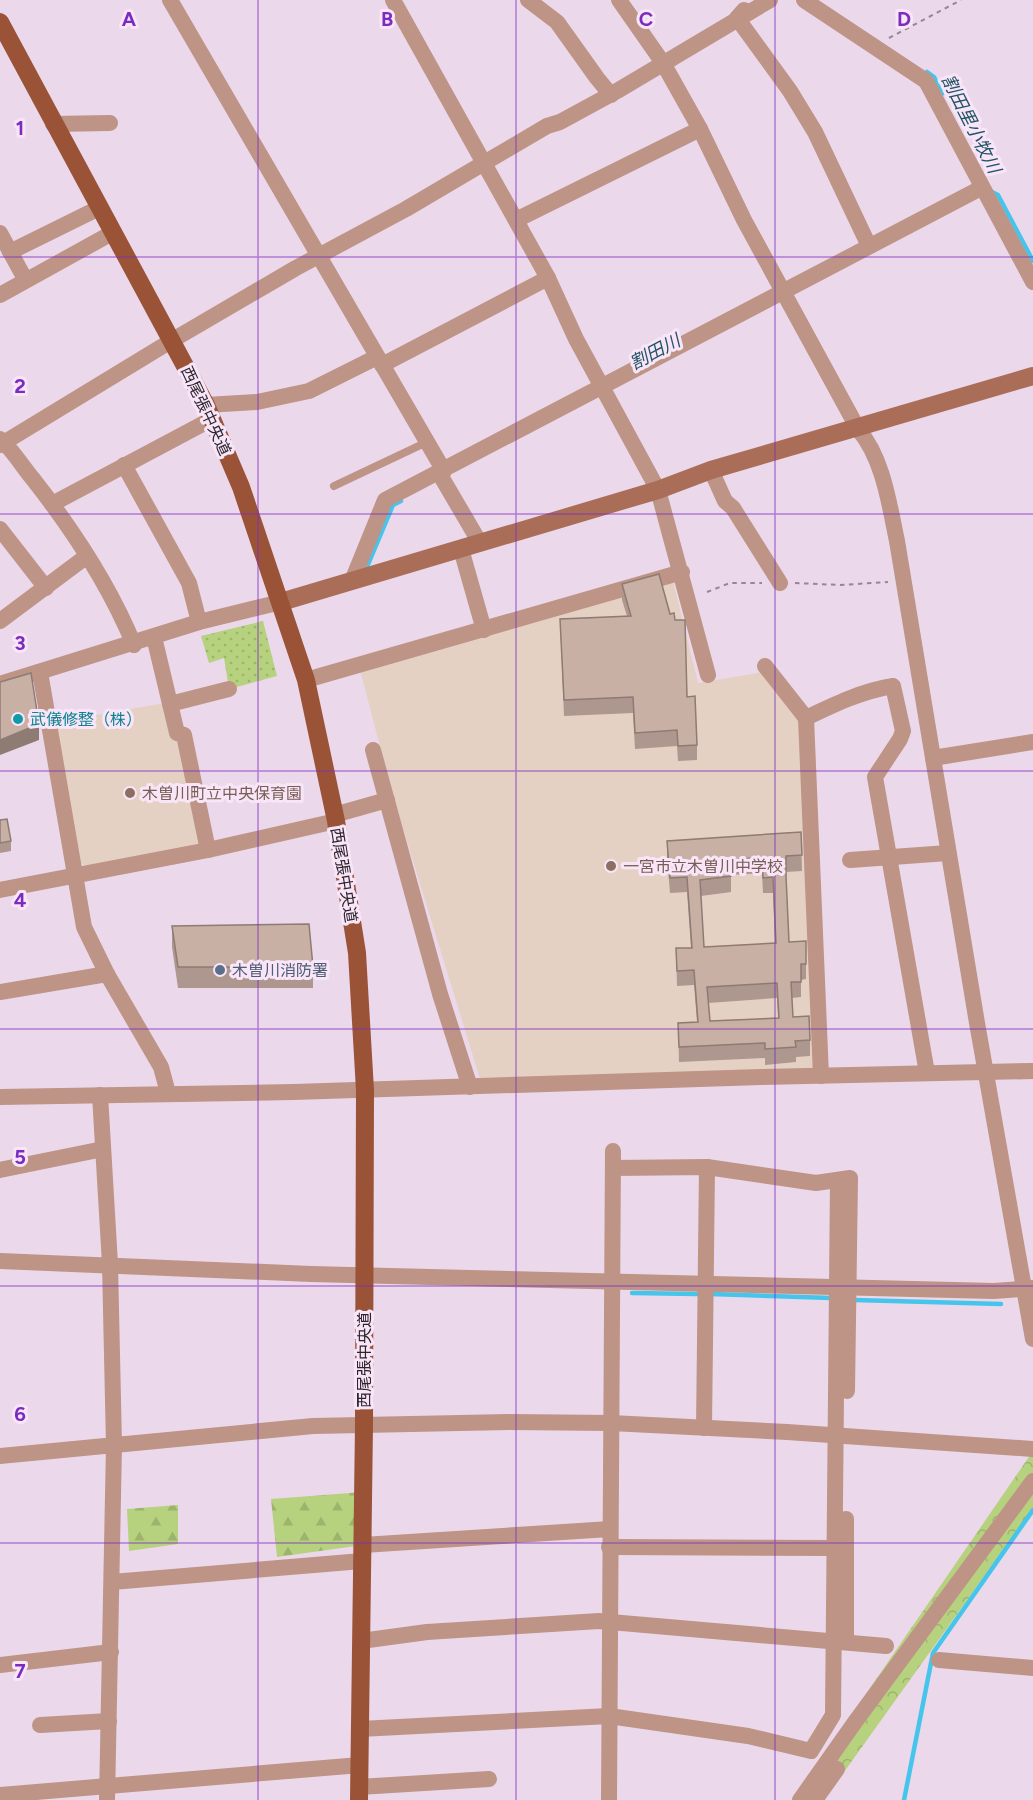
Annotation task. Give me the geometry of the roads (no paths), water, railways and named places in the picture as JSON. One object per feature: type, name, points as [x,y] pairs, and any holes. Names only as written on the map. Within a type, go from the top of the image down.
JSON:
[{"type":"main road","name":"西尾張中央道","points":[[0,22],[209,412],[241,487],[306,680],[335,818],[357,953],[364,1090],[364,1425],[359,1794]]},
{"type":"street","points":[[170,0],[428,442],[442,476],[480,543]]},
{"type":"street","points":[[393,0],[548,278],[604,391],[658,490],[708,675]]},
{"type":"street","points":[[528,0],[557,22],[590,69],[611,94]]},
{"type":"street","points":[[619,0],[663,63],[700,129],[744,220],[858,429],[869,442],[880,474],[897,541],[986,1072],[1029,1289],[1033,1339]]},
{"type":"street","points":[[737,18],[753,0]]},
{"type":"street","points":[[134,645],[118,607],[87,556],[52,504],[2,443],[171,341],[406,209],[483,162],[611,94],[770,0]]},
{"type":"street","points":[[804,0],[926,81],[983,192],[1033,282]]},
{"type":"street","points":[[737,18],[790,91],[815,132],[868,246]]},
{"type":"street","points":[[53,124],[110,123]]},
{"type":"street","points":[[516,220],[700,129]]},
{"type":"street","points":[[352,581],[386,500],[442,476],[604,391],[786,294],[868,246],[983,192]]},
{"type":"street","points":[[10,252],[99,208]]},
{"type":"street","points":[[0,233],[25,279]]},
{"type":"street","points":[[0,295],[25,279],[112,233]]},
{"type":"street","points":[[52,504],[123,465],[209,412],[309,391],[380,361],[548,278]]},
{"type":"street","points":[[1,681],[40,672],[134,645],[199,622],[281,602],[461,549],[658,490],[711,470],[858,429],[1033,376]]},
{"type":"street","points":[[123,465],[189,583],[199,622]]},
{"type":"street","points":[[711,470],[725,501],[733,508],[780,583]]},
{"type":"street","points":[[0,529],[46,588]]},
{"type":"street","points":[[461,549],[484,630]]},
{"type":"street","points":[[0,621],[87,556]]},
{"type":"street","points":[[306,680],[682,572]]},
{"type":"street","points":[[154,637],[177,733],[184,735],[208,850]]},
{"type":"street","points":[[765,666],[806,718],[821,1076]]},
{"type":"street","points":[[40,672],[84,927],[107,974],[161,1066],[168,1093]]},
{"type":"street","points":[[806,718],[855,696],[893,686],[903,731],[875,777],[927,1073]]},
{"type":"street","points":[[170,704],[229,689]]},
{"type":"street","points":[[933,758],[1033,742]]},
{"type":"street","points":[[373,750],[440,994],[470,1087]]},
{"type":"street","points":[[0,890],[208,850],[335,818],[387,800]]},
{"type":"street","points":[[850,860],[948,853]]},
{"type":"street","points":[[0,992],[107,974]]},
{"type":"street","points":[[0,1097],[364,1090],[1033,1071]]},
{"type":"street","points":[[100,1095],[110,1264],[114,1446],[107,1793]]},
{"type":"street","points":[[0,1170],[103,1149]]},
{"type":"street","points":[[360,1729],[609,1716],[748,1736],[812,1751],[833,1715],[840,1642],[843,1286],[850,1178],[816,1183],[707,1167],[613,1159],[614,1281],[609,1547],[609,1621],[609,1716],[609,1800]]},
{"type":"street","points":[[704,1428],[707,1167]]},
{"type":"street","points":[[0,1261],[363,1275],[1029,1289]]},
{"type":"street","points":[[0,1456],[313,1426],[611,1423],[841,1435],[1033,1449]]},
{"type":"street","points":[[840,1642],[835,1548],[841,1435]]},
{"type":"street","points":[[801,1800],[862,1712],[1033,1481]]},
{"type":"street","points":[[112,1582],[363,1553],[610,1529]]},
{"type":"street","points":[[609,1547],[835,1548]]},
{"type":"street","points":[[362,1641],[427,1632],[609,1621],[886,1646]]},
{"type":"street","points":[[0,1665],[111,1652]]},
{"type":"street","points":[[939,1660],[1033,1668]]},
{"type":"street","points":[[40,1725],[109,1720]]},
{"type":"street","points":[[0,1795],[107,1793],[360,1765]]},
{"type":"street","points":[[815,1800],[837,1770]]},
{"type":"street","points":[[359,1794],[489,1779]]},
{"type":"lane","points":[[334,486],[428,442]]},
{"type":"waterway","name":"割田里小牧川","points":[[927,72],[934,77],[942,94]]},
{"type":"waterway","name":"割田里小牧川","points":[[990,191],[998,195],[1033,261]]},
{"type":"waterway","name":"割田川","points":[[367,567],[393,505],[401,501]]},
{"type":"waterway","points":[[632,1293],[697,1294]]},
{"type":"waterway","points":[[710,1294],[831,1298]]},
{"type":"waterway","points":[[855,1300],[1001,1304]]},
{"type":"waterway","points":[[904,1800],[933,1653],[1033,1510]]},
{"type":"place","name":"武儀修整（株）","points":[[18,719]]},
{"type":"place","name":"木曽川町立中央保育園","points":[[130,793]]},
{"type":"place","name":"一宮市立木曽川中学校","points":[[611,866]]},
{"type":"place","name":"木曽川消防署","points":[[220,970]]}]
